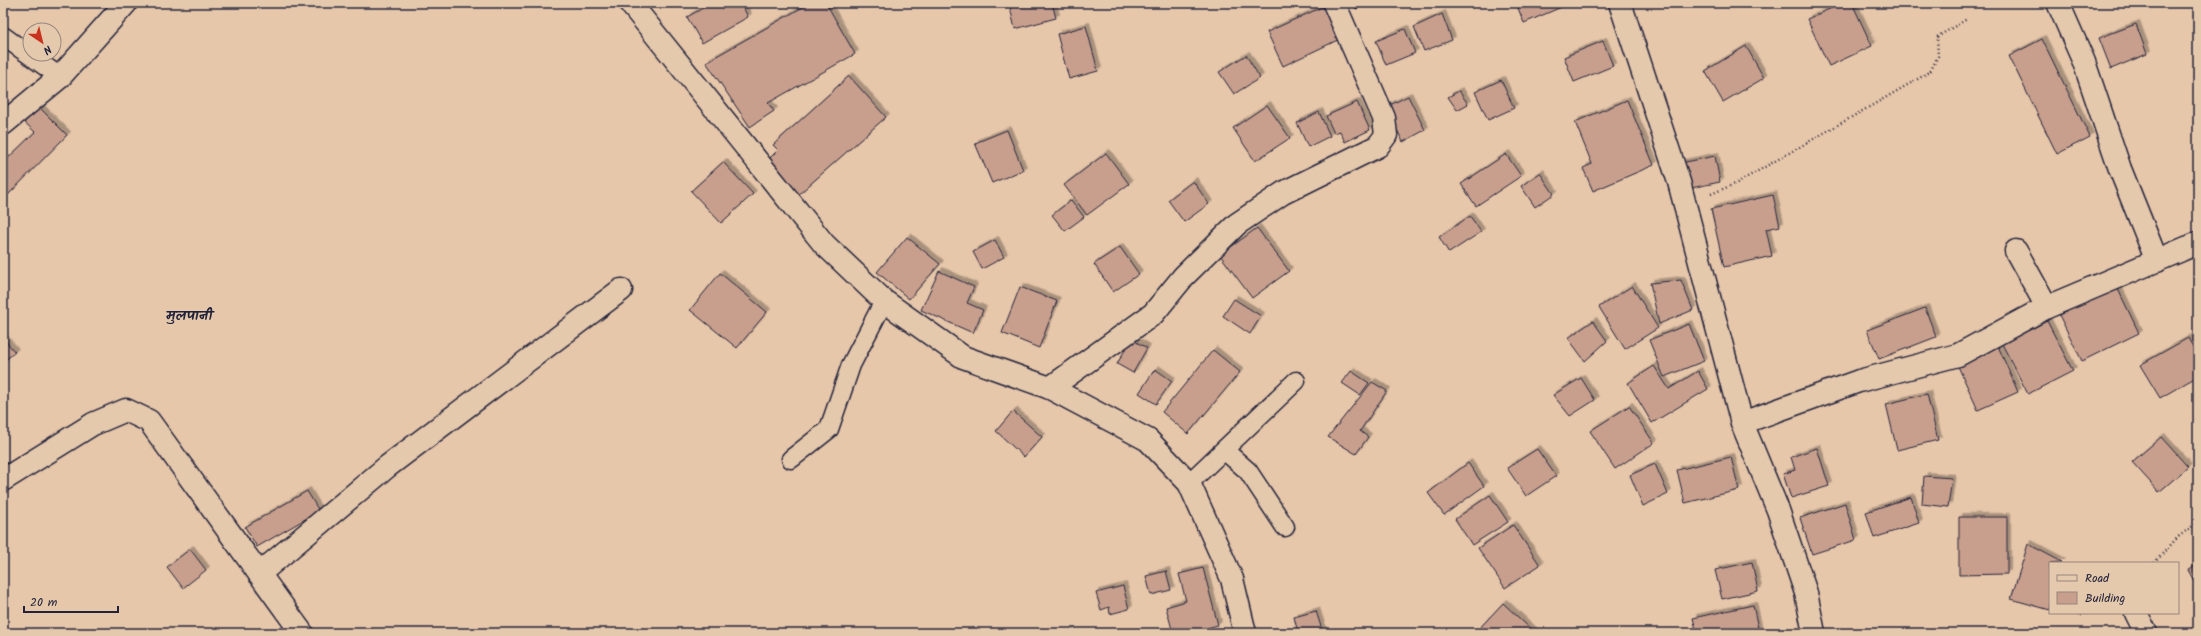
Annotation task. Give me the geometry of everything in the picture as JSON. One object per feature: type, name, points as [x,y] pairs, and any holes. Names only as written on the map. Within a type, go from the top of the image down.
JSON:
[{"type":"street","points":[[3,124],[60,77],[126,3]]},
{"type":"street","points":[[630,3],[824,244],[884,301],[962,356],[1050,388],[1148,440],[1189,483],[1232,579],[1245,633]]},
{"type":"street","points":[[1050,388],[1153,314],[1184,276],[1237,224],[1283,193],[1378,146],[1386,135],[1384,118],[1360,67],[1334,3]]},
{"type":"street","points":[[1620,3],[1684,205],[1742,423],[1778,510],[1806,594],[1814,633]]},
{"type":"street","points":[[2058,3],[2084,62],[2120,169],[2157,260]]},
{"type":"street","points":[[2016,251],[2047,307]]},
{"type":"street","points":[[1742,423],[1859,381],[1958,355],[2047,307],[2157,260],[2195,251]]},
{"type":"street","points":[[259,574],[388,466],[621,290]]},
{"type":"street","points":[[3,480],[93,424],[126,410],[149,421],[302,633]]},
{"type":"street","points":[[2136,614],[2146,633]]},
{"type":"lane","points":[[3,36],[60,77]]},
{"type":"lane","points":[[791,459],[829,429],[851,365],[884,301]]},
{"type":"lane","points":[[1189,483],[1296,381]]},
{"type":"lane","points":[[1224,450],[1248,471],[1285,527]]},
{"type":"path","points":[[1684,205],[1737,183],[1930,72],[1938,56],[1937,37],[1968,19]]},
{"type":"path","points":[[2155,562],[2178,537],[2198,522]]},
{"type":"path","points":[[2074,614],[2084,614]]},
{"type":"building","points":[[712,3],[741,3],[748,17],[702,43],[687,17]]},
{"type":"building","points":[[810,3],[826,3],[855,54],[768,103],[774,111],[750,127],[706,62]]},
{"type":"building","points":[[1009,3],[1052,3],[1056,18],[1015,29]]},
{"type":"building","points":[[1331,3],[1346,36],[1283,66],[1267,32]]},
{"type":"building","points":[[1353,3],[1368,3],[1356,9]]},
{"type":"building","points":[[1516,3],[1571,3],[1524,23]]},
{"type":"building","points":[[1843,3],[1852,3],[1872,46],[1829,66],[1807,19]]},
{"type":"building","points":[[1442,14],[1452,40],[1424,51],[1414,27]]},
{"type":"building","points":[[2136,24],[2147,54],[2111,69],[2099,38]]},
{"type":"building","points":[[1086,26],[1098,71],[1069,79],[1057,34]]},
{"type":"building","points":[[1405,29],[1415,53],[1386,65],[1376,41]]},
{"type":"building","points":[[2042,39],[2090,137],[2057,154],[2009,56]]},
{"type":"building","points":[[1603,41],[1613,66],[1574,82],[1564,57]]},
{"type":"building","points":[[1746,46],[1764,78],[1723,102],[1705,71]]},
{"type":"building","points":[[1246,55],[1260,78],[1234,94],[1219,72]]},
{"type":"building","points":[[849,76],[886,117],[798,195],[767,161],[778,150],[773,145]]},
{"type":"building","points":[[1501,80],[1514,108],[1488,120],[1475,92]]},
{"type":"building","points":[[1459,91],[1468,104],[1457,110],[1448,97]]},
{"type":"building","points":[[1408,96],[1425,130],[1403,142],[1386,107]]},
{"type":"building","points":[[1627,100],[1654,165],[1593,191],[1583,168],[1592,164],[1575,122]]},
{"type":"building","points":[[1357,102],[1370,130],[1345,142],[1340,131],[1334,133],[1326,116]]},
{"type":"building","points":[[35,103],[67,135],[3,200],[3,163],[35,132],[20,118]]},
{"type":"building","points":[[1267,105],[1290,138],[1255,161],[1233,128]]},
{"type":"building","points":[[1319,112],[1330,136],[1308,147],[1297,123]]},
{"type":"building","points":[[1007,130],[1023,170],[992,183],[975,143]]},
{"type":"building","points":[[1106,153],[1129,184],[1087,215],[1064,185]]},
{"type":"building","points":[[1506,154],[1521,176],[1476,206],[1461,184]]},
{"type":"building","points":[[1715,156],[1720,182],[1686,189],[1681,163]]},
{"type":"building","points":[[723,162],[753,194],[721,223],[691,191]]},
{"type":"building","points":[[1540,173],[1554,194],[1535,207],[1521,186]]},
{"type":"building","points":[[1193,181],[1209,204],[1184,222],[1168,200]]},
{"type":"building","points":[[1773,195],[1780,226],[1766,229],[1772,256],[1724,267],[1711,209]]},
{"type":"building","points":[[1071,200],[1084,217],[1065,231],[1052,215]]},
{"type":"building","points":[[1470,216],[1481,232],[1449,253],[1439,237]]},
{"type":"building","points":[[1257,228],[1289,271],[1252,298],[1220,255]]},
{"type":"building","points":[[907,237],[940,264],[909,299],[877,272]]},
{"type":"building","points":[[995,240],[1004,257],[982,269],[973,252]]},
{"type":"building","points":[[1120,247],[1139,274],[1113,292],[1094,264]]},
{"type":"building","points":[[939,271],[974,287],[967,303],[983,310],[973,333],[921,310]]},
{"type":"building","points":[[720,273],[767,312],[737,348],[690,310]]},
{"type":"building","points":[[1681,280],[1693,310],[1659,324],[1650,283]]},
{"type":"building","points":[[2116,285],[2139,333],[2082,361],[2058,313]]},
{"type":"building","points":[[1632,286],[1658,328],[1625,349],[1599,307]]},
{"type":"building","points":[[1020,287],[1057,301],[1039,348],[1002,333]]},
{"type":"building","points":[[1234,299],[1261,316],[1250,334],[1223,316]]},
{"type":"building","points":[[1925,308],[1936,337],[1879,359],[1867,330]]},
{"type":"building","points":[[1593,321],[1607,341],[1585,361],[1568,338]]},
{"type":"building","points":[[2047,321],[2073,371],[2028,394],[2002,344]]},
{"type":"building","points":[[1689,324],[1704,361],[1664,377],[1649,340]]},
{"type":"building","points":[[3,338],[15,352],[3,362]]},
{"type":"building","points":[[2188,338],[2198,356],[2198,376],[2160,398],[2140,365]]},
{"type":"building","points":[[1131,339],[1147,348],[1133,373],[1117,364]]},
{"type":"building","points":[[1998,346],[2018,392],[1978,410],[1957,364]]},
{"type":"building","points":[[1213,350],[1240,372],[1188,434],[1162,412]]},
{"type":"building","points":[[1654,366],[1669,389],[1698,371],[1708,389],[1652,423],[1628,383]]},
{"type":"building","points":[[1155,369],[1172,381],[1156,404],[1139,393]]},
{"type":"building","points":[[1351,371],[1369,383],[1360,395],[1342,383]]},
{"type":"building","points":[[1581,378],[1595,400],[1570,416],[1553,395]]},
{"type":"building","points":[[1372,382],[1387,391],[1360,431],[1368,437],[1356,454],[1328,437]]},
{"type":"building","points":[[1927,394],[1938,440],[1897,450],[1886,404]]},
{"type":"building","points":[[1629,406],[1654,443],[1615,469],[1590,431]]},
{"type":"building","points":[[1013,411],[1042,437],[1024,457],[996,431]]},
{"type":"building","points":[[2161,437],[2188,467],[2159,492],[2132,462]]},
{"type":"building","points":[[1817,448],[1829,486],[1791,498],[1783,474],[1795,470],[1791,457]]},
{"type":"building","points":[[1537,449],[1556,476],[1526,496],[1507,468]]},
{"type":"building","points":[[1731,457],[1739,490],[1685,503],[1677,470]]},
{"type":"building","points":[[1468,463],[1484,486],[1444,515],[1428,493]]},
{"type":"building","points":[[1655,464],[1668,494],[1643,506],[1630,475]]},
{"type":"building","points":[[1924,476],[1952,478],[1948,507],[1922,504]]},
{"type":"building","points":[[307,491],[319,511],[257,547],[245,527]]},
{"type":"building","points":[[1490,495],[1508,522],[1472,545],[1455,519]]},
{"type":"building","points":[[1911,497],[1919,523],[1874,538],[1866,512]]},
{"type":"building","points":[[1845,503],[1856,540],[1812,554],[1800,518]]},
{"type":"building","points":[[1959,517],[2007,517],[2007,574],[1959,575]]},
{"type":"building","points":[[1513,525],[1540,565],[1505,588],[1478,548]]},
{"type":"building","points":[[2028,544],[2062,562],[2049,562],[2049,610],[2011,599]]},
{"type":"building","points":[[190,549],[206,570],[183,588],[167,567]]},
{"type":"building","points":[[1752,562],[1758,591],[1722,599],[1715,570]]},
{"type":"building","points":[[2198,565],[2198,588],[2188,570]]},
{"type":"building","points":[[1203,568],[1218,625],[1188,633],[1173,633],[1166,607],[1186,601],[1179,574]]},
{"type":"building","points":[[1166,571],[1171,590],[1151,595],[1146,576]]},
{"type":"building","points":[[1123,586],[1129,609],[1110,614],[1109,607],[1101,610],[1096,593]]},
{"type":"building","points":[[1503,603],[1535,633],[1475,633]]},
{"type":"building","points":[[1753,605],[1759,633],[1697,633],[1693,618]]},
{"type":"building","points":[[1316,611],[1323,633],[1298,633],[1294,617]]},
{"type":"district","name":"मुलपानी","points":[[189,316]]}]
